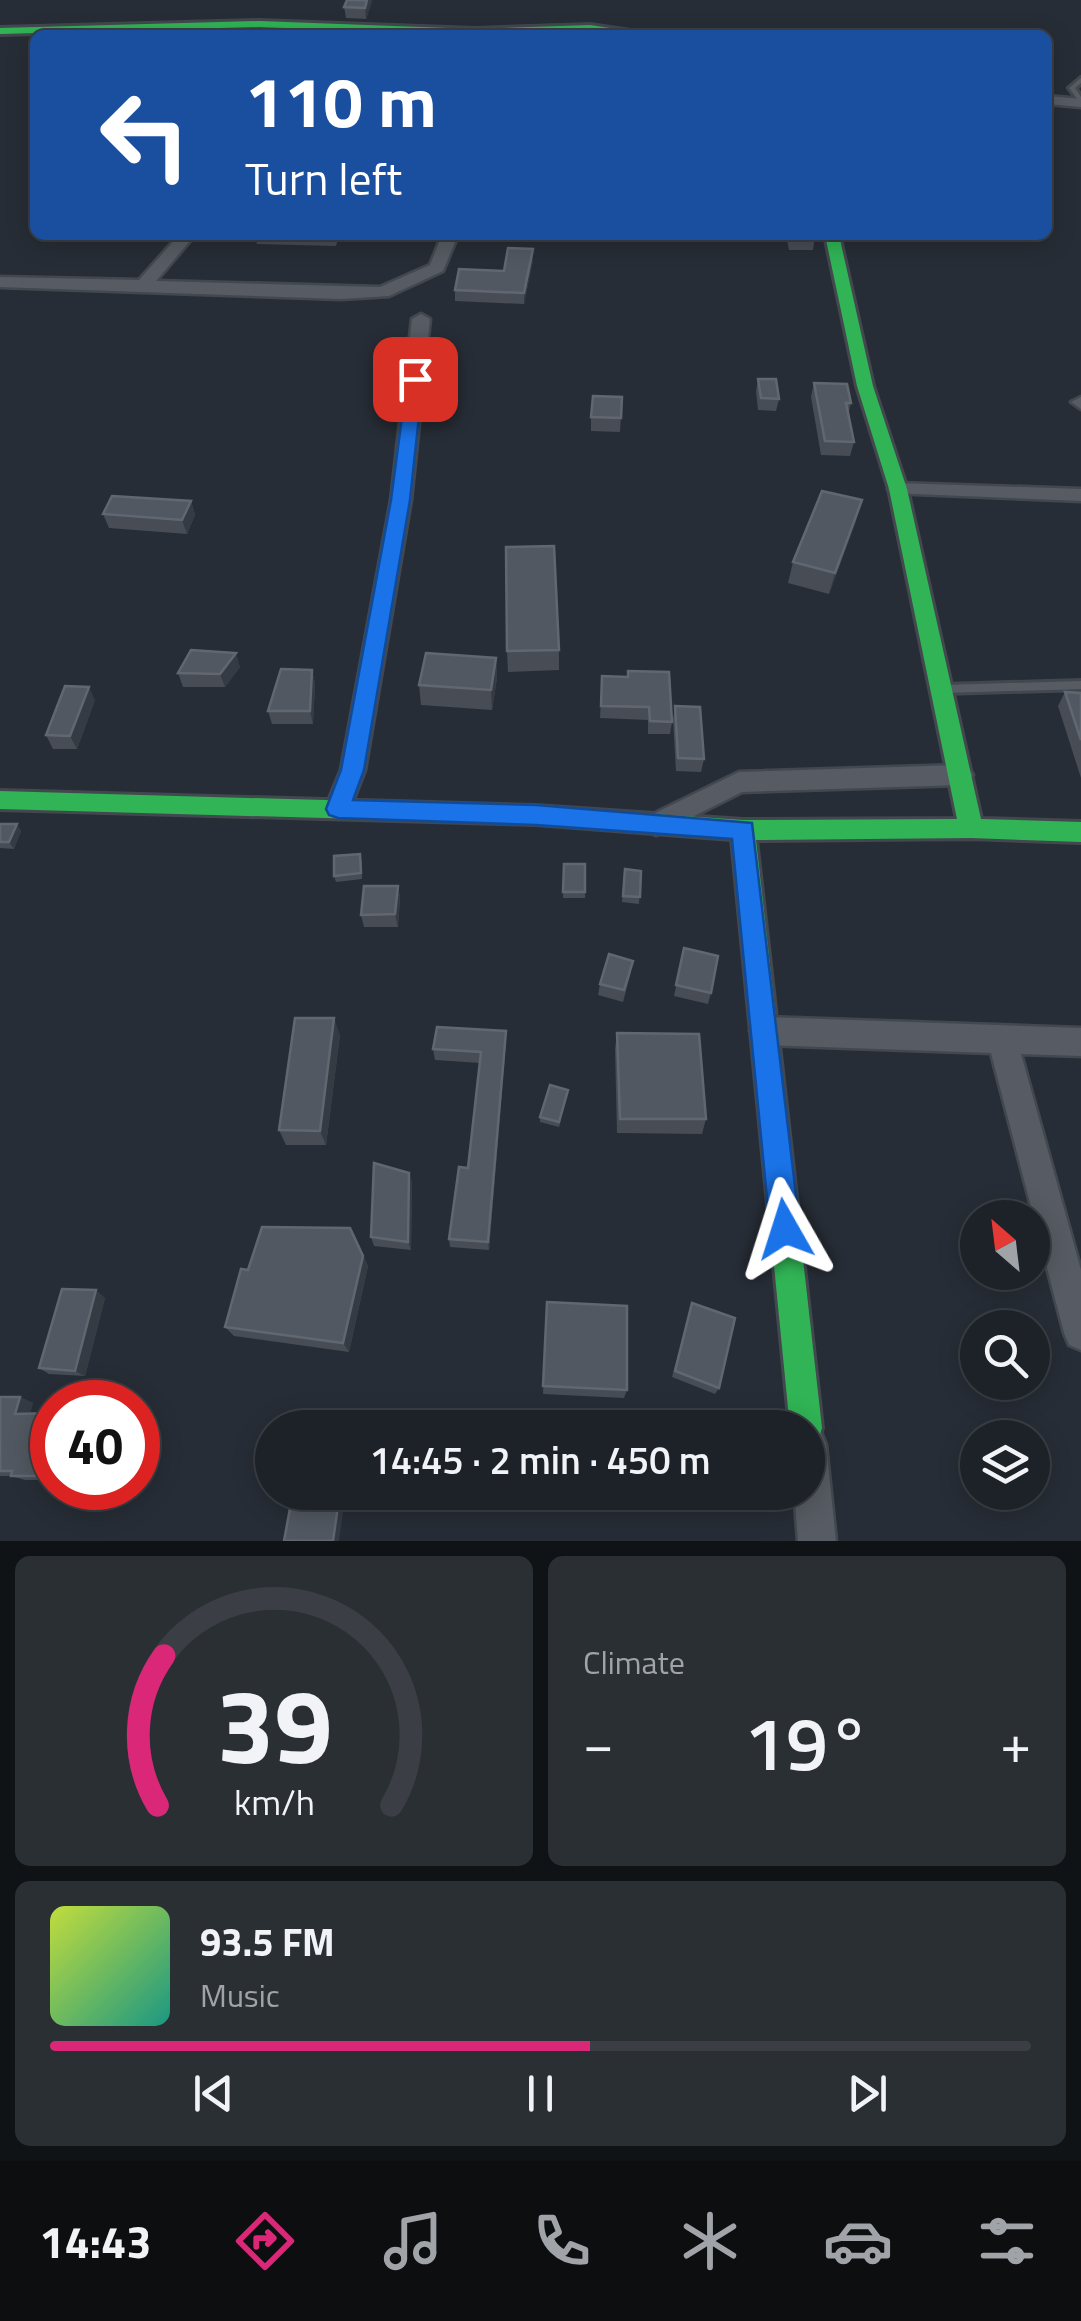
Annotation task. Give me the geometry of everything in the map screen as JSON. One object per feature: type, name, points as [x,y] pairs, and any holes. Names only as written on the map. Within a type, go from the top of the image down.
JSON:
[{"type":"street","points":[[33,30],[232,24],[415,30]]},
{"type":"street","points":[[0,31],[30,30]]},
{"type":"street","points":[[1052,100],[1081,103]]},
{"type":"street","points":[[143,284],[183,240]]},
{"type":"street","points":[[0,282],[143,284],[341,294],[384,292],[438,268],[448,240]]},
{"type":"street","points":[[833,240],[865,386],[898,489],[971,828]]},
{"type":"street","points":[[338,809],[353,770],[400,500],[422,319]]},
{"type":"street","points":[[898,489],[1081,494]]},
{"type":"street","points":[[656,824],[738,782],[960,775]]},
{"type":"street","points":[[0,800],[338,809],[743,830],[971,828],[1081,832]]},
{"type":"street","points":[[743,830],[804,1410]]},
{"type":"street","points":[[765,1030],[1081,1042]]},
{"type":"street","points":[[1002,1039],[1081,1333]]},
{"type":"street","points":[[814,1510],[817,1541]]},
{"type":"lane","points":[[1081,80],[1072,88],[1081,103]]},
{"type":"lane","points":[[941,690],[1081,685]]},
{"type":"building","points":[[347,0],[367,0],[365,8],[344,7]]},
{"type":"building","points":[[508,248],[533,249],[524,293],[455,290],[459,269],[504,271]]},
{"type":"building","points":[[758,379],[776,379],[779,399],[761,398]]},
{"type":"building","points":[[814,383],[847,384],[851,403],[846,403],[854,442],[825,441]]},
{"type":"building","points":[[593,396],[622,397],[621,418],[591,417]]},
{"type":"building","points":[[822,491],[862,500],[835,573],[793,562]]},
{"type":"building","points":[[112,496],[191,501],[182,520],[103,514]]},
{"type":"building","points":[[554,546],[559,650],[507,651],[506,547]]},
{"type":"building","points":[[191,650],[236,653],[220,674],[178,673]]},
{"type":"building","points":[[426,653],[496,658],[491,690],[419,685]]},
{"type":"building","points":[[281,669],[312,670],[310,711],[268,711]]},
{"type":"building","points":[[628,671],[669,672],[672,722],[650,721],[649,707],[601,706],[602,676],[628,677]]},
{"type":"building","points":[[65,686],[89,687],[70,736],[46,735]]},
{"type":"building","points":[[1065,692],[1081,693],[1081,740]]},
{"type":"building","points":[[675,706],[700,707],[704,759],[678,758]]},
{"type":"building","points":[[0,824],[17,824],[9,842],[0,842]]},
{"type":"building","points":[[360,854],[361,873],[334,876],[334,856]]},
{"type":"building","points":[[564,864],[585,864],[585,892],[563,892]]},
{"type":"building","points":[[625,869],[641,871],[640,897],[623,896]]},
{"type":"building","points":[[364,886],[398,886],[395,914],[361,915]]},
{"type":"building","points":[[684,948],[718,956],[711,993],[676,985]]},
{"type":"building","points":[[609,954],[633,961],[624,990],[600,984]]},
{"type":"building","points":[[295,1018],[334,1018],[320,1131],[279,1130]]},
{"type":"building","points":[[437,1027],[506,1031],[488,1242],[449,1239],[459,1167],[468,1168],[481,1052],[433,1049]]},
{"type":"building","points":[[617,1033],[699,1034],[706,1119],[620,1119]]},
{"type":"building","points":[[550,1085],[568,1090],[559,1122],[540,1117]]},
{"type":"building","points":[[374,1163],[409,1173],[408,1242],[371,1237]]},
{"type":"building","points":[[262,1227],[350,1228],[363,1256],[343,1343],[225,1327],[241,1269],[248,1270]]},
{"type":"building","points":[[62,1289],[96,1290],[75,1371],[39,1368]]},
{"type":"building","points":[[547,1302],[627,1306],[627,1390],[543,1386]]},
{"type":"building","points":[[692,1303],[735,1318],[719,1388],[675,1371]]},
{"type":"building","points":[[0,1397],[20,1397],[15,1414],[30,1414],[30,1476],[11,1476],[12,1471],[0,1471]]},
{"type":"building","points":[[290,1510],[337,1510],[333,1541],[284,1541]]},
{"type":"traffic: fast","points":[[37,30],[259,24],[421,30]]},
{"type":"traffic: fast","points":[[0,31],[30,30]]},
{"type":"traffic: fast","points":[[532,30],[608,30]]},
{"type":"traffic: fast","points":[[833,240],[865,386],[898,489],[971,828]]},
{"type":"traffic: fast","points":[[0,800],[536,815],[743,830],[971,828],[1081,832]]},
{"type":"traffic: fast","points":[[743,830],[804,1410]]},
{"type":"route","points":[[415,379],[400,500],[353,770],[338,809],[536,815],[743,830],[785,1229]]}]
